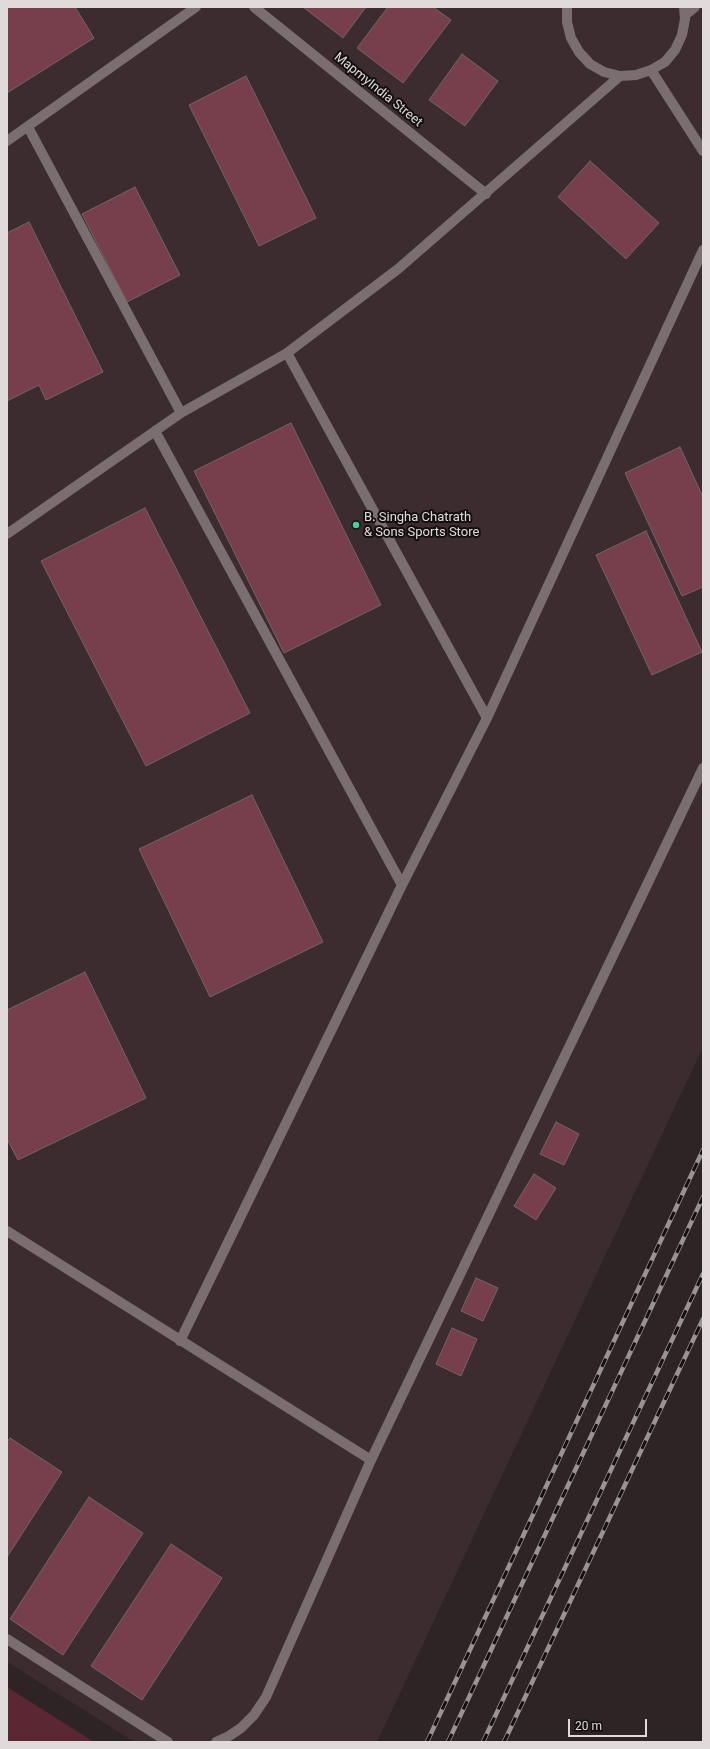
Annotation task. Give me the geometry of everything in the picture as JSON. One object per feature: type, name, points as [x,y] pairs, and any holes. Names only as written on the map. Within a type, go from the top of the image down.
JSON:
[{"type":"street","points":[[7,141],[196,7]]},
{"type":"street","name":"MapmyIndia Street","points":[[254,7],[486,194]]},
{"type":"street","points":[[567,7],[567,22],[571,38],[579,52],[590,64],[604,72],[620,76],[636,75],[652,70],[665,62],[675,50],[682,35],[684,11],[695,7]]},
{"type":"street","points":[[652,70],[703,151]]},
{"type":"street","points":[[7,534],[181,413],[287,353],[398,269],[620,76]]},
{"type":"street","points":[[28,127],[181,413]]},
{"type":"street","points":[[180,1341],[402,885],[487,718],[703,250]]},
{"type":"street","points":[[287,353],[487,718]]},
{"type":"street","points":[[155,431],[402,885]]},
{"type":"street","points":[[216,1742],[241,1728],[254,1715],[266,1697],[370,1460],[703,768]]},
{"type":"street","points":[[7,1231],[370,1460]]},
{"type":"street","points":[[7,1639],[168,1742]]},
{"type":"shaded area","points":[[7,7],[703,7],[703,1047],[377,1742],[135,1742],[7,1662]]},
{"type":"shaded area","points":[[7,1687],[94,1742],[7,1742]]},
{"type":"building","points":[[7,7],[75,7],[94,38],[7,93]]},
{"type":"building","points":[[303,7],[366,7],[343,38]]},
{"type":"building","points":[[388,7],[433,7],[451,20],[403,83],[357,48]]},
{"type":"building","points":[[462,54],[498,81],[465,126],[429,100]]},
{"type":"building","points":[[246,76],[316,218],[259,246],[189,105]]},
{"type":"building","points":[[590,161],[659,223],[626,259],[558,197]]},
{"type":"building","points":[[135,187],[180,275],[127,302],[82,214]]},
{"type":"building","points":[[29,222],[103,372],[46,400],[39,385],[7,401],[7,233]]},
{"type":"building","points":[[291,423],[381,605],[284,653],[194,471]]},
{"type":"building","points":[[680,447],[703,497],[703,587],[682,596],[625,473]]},
{"type":"building","points":[[145,508],[250,713],[146,766],[41,561]]},
{"type":"building","points":[[646,531],[702,652],[652,675],[596,555]]},
{"type":"building","points":[[252,795],[323,942],[210,997],[139,849]]},
{"type":"building","points":[[85,972],[146,1098],[18,1160],[7,1139],[7,1010]]},
{"type":"building","points":[[556,1122],[579,1134],[564,1165],[540,1154]]},
{"type":"building","points":[[534,1174],[556,1188],[536,1220],[514,1206]]},
{"type":"building","points":[[476,1278],[498,1288],[483,1321],[461,1311]]},
{"type":"building","points":[[452,1328],[477,1339],[461,1376],[436,1364]]},
{"type":"building","points":[[10,1438],[62,1472],[7,1557],[7,1442]]},
{"type":"building","points":[[89,1497],[143,1533],[63,1655],[10,1619]]},
{"type":"building","points":[[171,1544],[222,1578],[142,1700],[91,1666]]},
{"type":"railway","points":[[427,1742],[703,1150]]},
{"type":"railway","points":[[448,1742],[703,1197]]},
{"type":"railway","points":[[483,1742],[703,1274]]},
{"type":"railway","points":[[504,1742],[703,1319]]},
{"type":"place","name":"B. Singha Chatrath & Sons Sports Store","points":[[356,525]]}]
